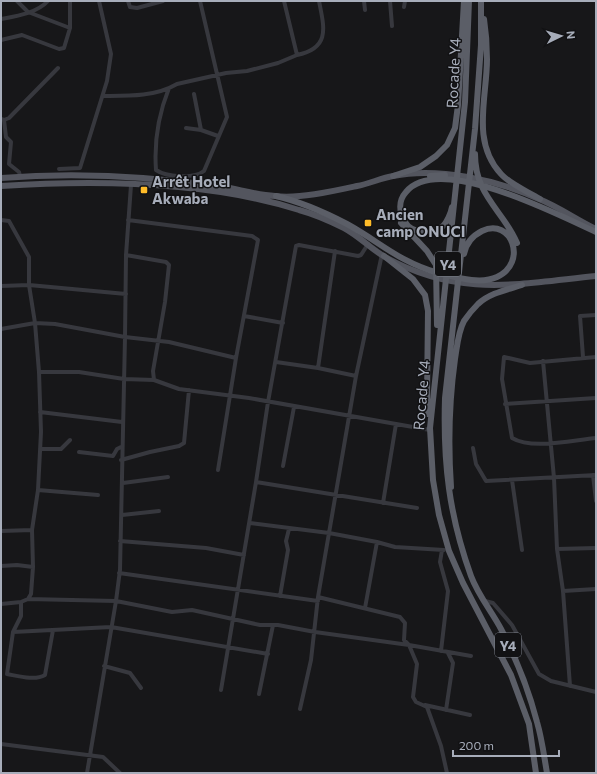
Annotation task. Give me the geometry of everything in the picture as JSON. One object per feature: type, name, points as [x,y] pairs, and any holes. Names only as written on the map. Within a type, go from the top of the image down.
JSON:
[{"type":"highway","points":[[393,176],[420,167],[436,156],[447,144],[455,128],[459,98],[464,1]]},
{"type":"highway","name":"Rocade Y4","points":[[469,1],[465,102],[459,170],[430,429],[433,480],[439,515],[449,551],[463,583],[511,675],[528,724],[536,773]]},
{"type":"highway","points":[[482,1],[487,59],[482,126],[484,145],[490,159],[501,174],[511,182],[540,199]]},
{"type":"highway","name":"Rocade Y4","points":[[482,1],[481,45],[475,129],[445,398],[444,437],[446,478],[454,522],[472,578],[501,630],[520,673],[537,722],[547,773]]},
{"type":"highway","points":[[475,129],[475,159],[478,180],[489,201],[514,235],[518,252],[516,263],[510,273],[498,280],[476,285]]},
{"type":"highway","points":[[444,177],[422,181],[409,188],[402,196],[400,206],[401,216],[407,225],[424,233],[433,231],[443,226],[451,212],[459,170]]},
{"type":"highway","points":[[437,358],[438,284],[436,266],[427,251],[404,227],[398,217],[397,206],[399,195],[406,186],[421,178],[444,177],[491,185],[596,232]]},
{"type":"highway","points":[[276,196],[297,201],[317,209],[348,225],[391,253],[424,271],[470,282],[488,280],[507,271],[513,262],[514,245],[510,237],[501,230],[484,230],[470,239],[465,247],[457,287]]},
{"type":"highway","points":[[383,255],[413,279],[425,295],[428,311],[427,398],[430,429]]},
{"type":"highway","points":[[454,522],[449,430],[451,390],[458,338],[464,321],[478,304],[497,292],[522,285]]},
{"type":"main road","points":[[1,178],[74,174],[146,178],[224,187],[276,196],[305,194],[358,186],[393,176],[444,177]]},
{"type":"main road","points":[[1,186],[49,183],[130,185],[204,190],[272,202],[300,210],[328,221],[345,229],[383,255],[424,271]]},
{"type":"main road","points":[[491,185],[540,199],[596,229]]},
{"type":"main road","points":[[470,282],[476,285],[522,285],[596,276]]},
{"type":"street","points":[[17,1],[28,12],[70,28]]},
{"type":"street","points":[[1,19],[20,16],[44,5],[48,1]]},
{"type":"street","points":[[1,40],[22,35],[60,49],[64,48],[70,28],[70,1]]},
{"type":"street","points":[[59,169],[75,170],[80,168],[107,81],[111,54],[99,1]]},
{"type":"street","points":[[128,1],[130,6],[137,8],[163,1]]},
{"type":"street","points":[[169,88],[163,103],[159,124],[156,170],[178,175],[200,173],[204,171],[218,136],[228,117],[200,1]]},
{"type":"street","points":[[284,1],[297,55]]},
{"type":"street","points":[[103,96],[131,96],[169,88],[177,84],[218,74],[247,71],[278,64],[314,48],[324,36],[325,29],[319,1]]},
{"type":"street","points":[[364,1],[365,10]]},
{"type":"street","points":[[390,1],[392,26]]},
{"type":"street","points":[[404,7],[405,1]]},
{"type":"street","points":[[20,176],[19,172],[10,164],[11,142],[3,137],[3,120],[9,118],[58,68]]},
{"type":"street","points":[[194,94],[201,130]]},
{"type":"street","points":[[186,128],[201,130],[218,136]]},
{"type":"street","points":[[87,773],[116,602],[119,573],[123,483],[121,447],[124,379],[126,255],[130,185]]},
{"type":"street","points":[[1,220],[9,221],[29,257],[29,285],[36,323],[39,372],[40,449],[38,490],[32,530],[33,567],[31,594],[28,599]]},
{"type":"street","points":[[128,220],[256,238],[258,240],[236,358],[218,470]]},
{"type":"street","points":[[221,690],[250,523],[268,402],[296,246],[299,245],[361,255],[368,244]]},
{"type":"street","points":[[318,368],[335,251]]},
{"type":"street","points":[[126,255],[166,262],[169,265],[159,341],[153,371],[154,380]]},
{"type":"street","points":[[300,709],[315,632],[318,599],[356,376],[383,255]]},
{"type":"street","points":[[1,286],[29,285],[126,294]]},
{"type":"street","points":[[583,358],[580,316],[596,315]]},
{"type":"street","points":[[244,316],[283,323]]},
{"type":"street","points":[[1,329],[36,323],[55,324],[125,337],[159,341],[236,358]]},
{"type":"street","points":[[596,357],[530,363],[504,357],[502,379],[505,404],[512,438],[520,443],[596,438]]},
{"type":"street","points":[[543,361],[554,478],[557,548],[563,591],[570,686]]},
{"type":"street","points":[[276,362],[318,368],[356,376]]},
{"type":"street","points":[[39,372],[79,372],[124,379],[154,380],[179,389],[230,395],[430,429]]},
{"type":"street","points":[[121,460],[179,446],[184,443],[189,390]]},
{"type":"street","points":[[505,404],[596,398]]},
{"type":"street","points":[[283,466],[294,407]]},
{"type":"street","points":[[40,412],[122,422]]},
{"type":"street","points":[[383,503],[396,424]]},
{"type":"street","points":[[40,449],[61,449],[70,440]]},
{"type":"street","points":[[79,452],[112,456],[117,449],[121,447]]},
{"type":"street","points":[[473,448],[476,464],[486,481],[594,475],[596,501]]},
{"type":"street","points":[[123,483],[168,477]]},
{"type":"street","points":[[512,480],[522,550]]},
{"type":"street","points":[[256,482],[417,508]]},
{"type":"street","points":[[38,490],[98,495]]},
{"type":"street","points":[[122,516],[159,511]]},
{"type":"street","points":[[250,523],[329,533],[395,547],[449,551]]},
{"type":"street","points":[[280,596],[288,550],[286,541],[289,529]]},
{"type":"street","points":[[1,531],[32,530]]},
{"type":"street","points":[[120,541],[206,548],[244,555]]},
{"type":"street","points":[[365,608],[377,542]]},
{"type":"street","points":[[557,548],[596,548]]},
{"type":"street","points":[[441,651],[448,591],[440,562],[442,550]]},
{"type":"street","points":[[1,566],[17,565],[33,567]]},
{"type":"street","points":[[119,573],[280,596],[318,599],[365,608],[400,617],[405,623],[404,640],[409,645],[417,664],[413,697],[416,702],[427,707],[441,746],[447,773]]},
{"type":"street","points":[[563,591],[596,589]]},
{"type":"street","points":[[1,604],[21,602],[28,599],[116,602],[172,612],[192,610],[260,625],[302,628],[315,632],[409,645],[471,656]]},
{"type":"street","points":[[485,601],[493,603],[512,625],[539,674],[550,681],[596,692]]},
{"type":"street","points":[[21,602],[21,616],[13,632],[7,674],[41,677],[45,675],[53,630]]},
{"type":"street","points":[[259,694],[273,625]]},
{"type":"street","points":[[13,632],[111,627],[268,654]]},
{"type":"street","points":[[446,710],[453,663],[448,653]]},
{"type":"street","points":[[104,666],[130,673],[141,688]]},
{"type":"street","points":[[421,704],[470,715]]},
{"type":"street","points":[[1,744],[106,758],[120,773]]},
{"type":"place","name":"Arrêt Hotel Akwaba","points":[[144,190]]},
{"type":"place","name":"Ancien camp ONUCI","points":[[368,223]]}]
